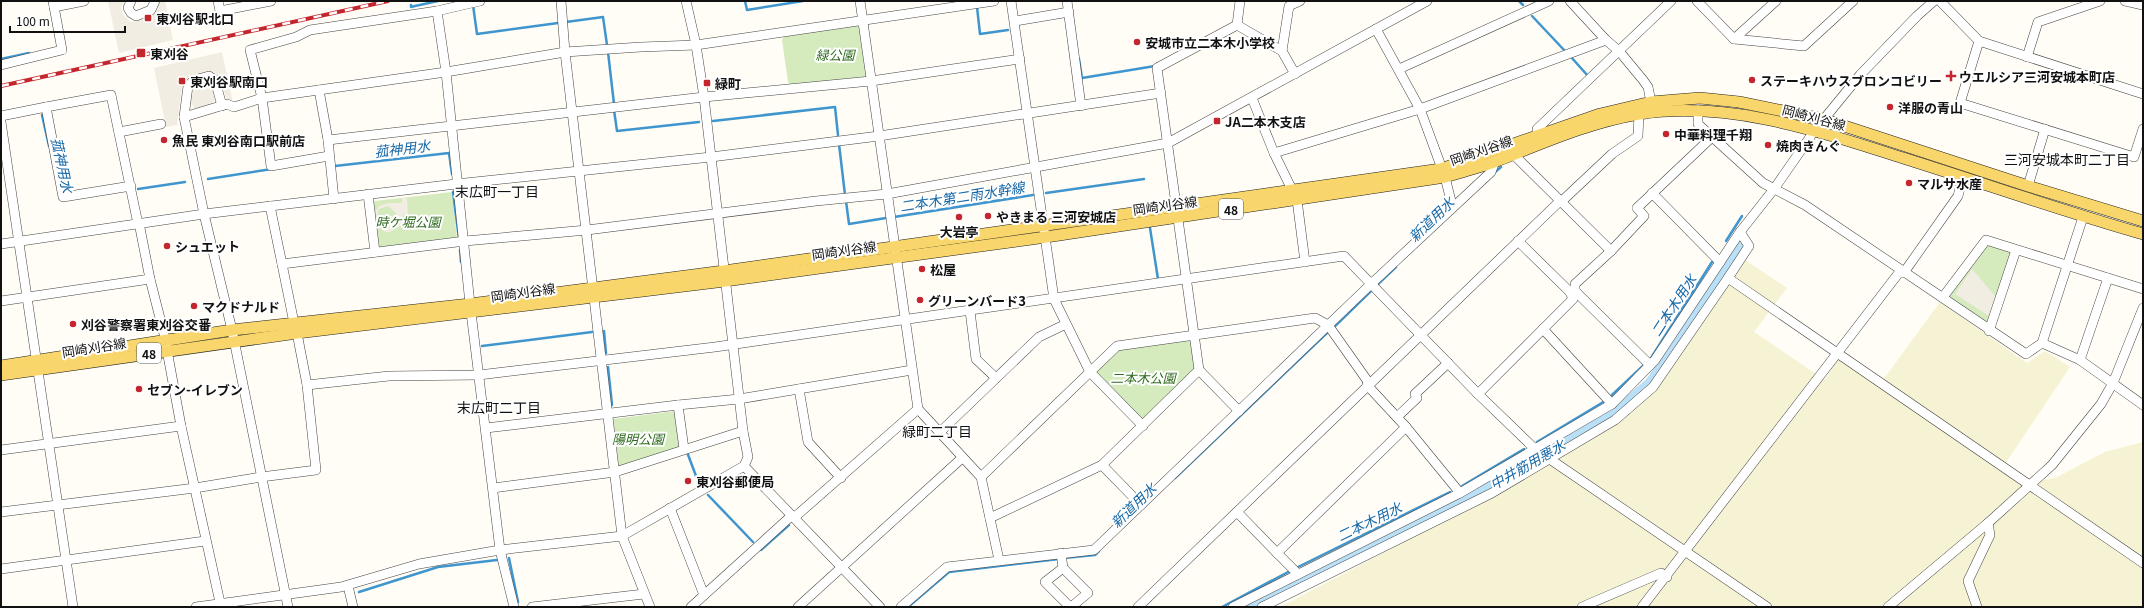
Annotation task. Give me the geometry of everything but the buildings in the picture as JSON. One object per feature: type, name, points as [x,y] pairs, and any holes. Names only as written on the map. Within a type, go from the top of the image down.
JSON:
[{"type":"main road","name":"岡崎刈谷線","points":[[1443,173],[1538,136],[1600,114],[1651,102],[1700,98],[1739,102],[1823,119],[2028,186],[2143,221]]},
{"type":"main road","name":"岡崎刈谷線","points":[[1,375],[37,365],[165,345],[232,330],[296,328],[471,308],[725,276],[1046,232],[1443,173],[1495,161],[1593,124],[1639,114],[1698,110],[1744,115],[1815,130],[1963,176],[2083,217],[2143,234]]},
{"type":"main road","name":"岡崎刈谷線","points":[[165,345],[234,342],[296,328]]},
{"type":"main road","name":"岡崎刈谷線","points":[[1,366],[37,365]]},
{"type":"street","points":[[1,65],[62,50],[54,4],[84,1]]},
{"type":"street","points":[[131,1],[128,8],[131,13],[136,16],[151,10],[156,1]]},
{"type":"street","points":[[218,1],[220,11],[271,1]]},
{"type":"street","points":[[329,156],[271,166],[262,98],[250,50],[296,37],[310,30],[437,11],[480,1]]},
{"type":"street","points":[[560,1],[603,360],[622,536],[650,607]]},
{"type":"street","points":[[196,607],[220,606],[348,586],[419,564],[500,550],[622,536],[744,466],[748,457],[739,399],[704,96],[696,45],[686,1]]},
{"type":"street","points":[[860,1],[904,320],[918,409],[981,477],[999,560]]},
{"type":"street","points":[[184,117],[227,104],[234,107],[262,98],[446,72],[565,52],[696,45],[994,1]]},
{"type":"street","points":[[1011,1],[1029,113],[1035,167],[1046,232],[1054,299],[1090,372],[1143,426]]},
{"type":"street","points":[[1067,1],[1081,106]]},
{"type":"street","points":[[1237,25],[1240,1]]},
{"type":"street","points":[[1282,51],[1289,6],[1300,1]]},
{"type":"street","points":[[1399,69],[1549,1]]},
{"type":"street","points":[[1570,1],[1606,40],[1619,51],[1648,87],[1651,102]]},
{"type":"street","points":[[1538,136],[1537,129],[1671,1]]},
{"type":"street","points":[[1697,1],[1734,39],[1804,46],[1853,1]]},
{"type":"street","points":[[1734,39],[1776,1]]},
{"type":"street","points":[[1233,607],[1247,604],[1298,574],[1460,493],[1612,404],[1652,363],[1740,232],[1774,189],[1823,119],[1860,75],[1916,16],[1934,1]]},
{"type":"street","points":[[1940,1],[1980,41],[2143,94]]},
{"type":"street","points":[[2027,57],[2038,22],[2100,1]]},
{"type":"street","points":[[2125,1],[2143,5]]},
{"type":"street","points":[[282,264],[375,252],[587,230],[717,213],[887,194],[1168,144],[1422,2]]},
{"type":"street","points":[[437,11],[446,72],[456,184],[465,242],[471,308],[500,550],[514,607]]},
{"type":"street","points":[[1015,21],[1069,12]]},
{"type":"street","points":[[1237,25],[1282,51],[1295,74]]},
{"type":"street","points":[[1237,25],[1157,68],[1200,370],[1239,411]]},
{"type":"street","points":[[1376,29],[1420,109],[1443,173],[1451,201],[1451,209]]},
{"type":"street","points":[[1274,153],[1420,109],[1606,40]]},
{"type":"street","points":[[1980,41],[1960,103],[2134,157],[2143,129]]},
{"type":"street","points":[[328,140],[573,113],[704,96],[871,81],[1020,59]]},
{"type":"street","points":[[222,106],[215,80],[209,76],[194,80],[188,86],[184,117],[204,214],[232,330],[288,607]]},
{"type":"street","points":[[319,90],[328,140],[334,198]]},
{"type":"street","points":[[1,244],[204,214],[334,198],[711,157],[879,136],[1161,93]]},
{"type":"street","points":[[1,116],[111,95],[220,606]]},
{"type":"street","points":[[1252,98],[1274,153],[1295,196],[1305,262]]},
{"type":"street","points":[[46,108],[63,197],[131,186]]},
{"type":"street","points":[[1698,110],[1698,124],[1763,183],[1805,205],[1943,297],[1989,331],[2026,354],[2042,342],[2083,217]]},
{"type":"street","points":[[1138,607],[1368,384],[1560,201],[1563,200],[1612,154],[1638,136],[1639,114]]},
{"type":"street","points":[[1,122],[5,183],[19,241],[73,607]]},
{"type":"street","points":[[119,132],[161,124]]},
{"type":"street","points":[[2028,186],[2045,129]]},
{"type":"street","points":[[1478,394],[1544,330],[1573,299],[1575,284],[1611,251],[1644,216],[1637,208],[1712,136]]},
{"type":"street","points":[[1513,154],[1611,251]]},
{"type":"street","points":[[901,607],[946,567],[999,560],[1062,560],[1094,550],[1370,284],[1491,172],[1495,161]]},
{"type":"street","points":[[1642,607],[1687,551],[1898,274],[1905,271],[1958,196],[1963,176]]},
{"type":"street","points":[[1652,193],[1720,262]]},
{"type":"street","points":[[368,194],[375,252]]},
{"type":"street","points":[[1,512],[195,488],[316,470],[307,385],[270,206]]},
{"type":"street","points":[[1262,607],[1492,493],[1615,420],[1653,387],[1728,278],[1748,246],[1740,232]]},
{"type":"street","points":[[1943,297],[1986,240],[2143,289]]},
{"type":"street","points":[[1518,241],[1652,363],[1666,370]]},
{"type":"street","points":[[1989,331],[2016,250]]},
{"type":"street","points":[[307,385],[389,376],[479,375],[733,345],[1344,256],[1478,394],[1535,449],[1687,551],[1767,607]]},
{"type":"street","points":[[1728,278],[2143,563]]},
{"type":"street","points":[[2080,360],[2108,278]]},
{"type":"street","points":[[1,301],[150,279]]},
{"type":"street","points":[[1888,607],[1988,523],[2052,465],[2087,423],[2113,383],[2143,308]]},
{"type":"street","points":[[970,311],[976,359],[996,378]]},
{"type":"street","points":[[981,477],[1117,346],[1315,318],[1328,325],[1368,384],[1406,427],[1460,493]]},
{"type":"street","points":[[939,433],[1039,337],[1066,324]]},
{"type":"street","points":[[1544,330],[1612,404]]},
{"type":"street","points":[[2042,342],[2080,360],[2143,405]]},
{"type":"street","points":[[1396,417],[1417,398],[1415,394],[1448,363]]},
{"type":"street","points":[[486,428],[678,404],[739,399],[912,370]]},
{"type":"street","points":[[990,518],[1102,465],[1200,370]]},
{"type":"street","points":[[799,389],[808,442],[841,478]]},
{"type":"street","points":[[678,404],[684,449]]},
{"type":"street","points":[[691,607],[792,517],[796,516],[841,478],[918,409]]},
{"type":"street","points":[[1,450],[181,426]]},
{"type":"street","points":[[1277,553],[1406,427]]},
{"type":"street","points":[[493,488],[615,472],[743,431]]},
{"type":"street","points":[[798,607],[962,458]]},
{"type":"street","points":[[1102,465],[1141,506]]},
{"type":"street","points":[[744,466],[880,607]]},
{"type":"street","points":[[670,508],[704,595]]},
{"type":"street","points":[[1237,512],[1298,574]]},
{"type":"street","points":[[1977,607],[1968,581],[1990,535],[1988,523]]},
{"type":"street","points":[[1,569],[205,541]]},
{"type":"street","points":[[1062,560],[1088,593],[1070,607],[1045,582],[1062,560]]},
{"type":"street","points":[[1582,607],[1661,573],[1667,577]]},
{"type":"street","points":[[348,586],[353,607]]},
{"type":"street","points":[[532,607],[644,594]]},
{"type":"shaded area","points":[[108,1],[125,1],[121,8],[124,16],[131,22],[141,20],[151,14],[157,10],[159,1],[165,1],[173,40],[119,53]]},
{"type":"shaded area","points":[[222,52],[233,103],[226,98],[221,79],[214,72],[210,71],[192,75],[182,86],[177,125],[166,127],[154,68]]},
{"type":"shaded area","points":[[206,82],[211,86],[215,100],[208,106],[199,110],[195,109],[191,103],[193,90],[199,84]]},
{"type":"shaded area","points":[[402,198],[407,198],[408,214],[403,215],[401,225],[390,232],[385,232],[378,225],[375,226],[375,213],[379,206],[388,203],[402,203]],"holes":[[[388,206],[396,213],[397,217],[395,222],[387,226],[382,224],[377,217],[379,209]]]},
{"type":"shaded area","points":[[1745,260],[1787,288],[1754,332],[1825,380],[1838,359],[1883,380],[1940,302],[2027,363],[2045,351],[2070,367],[2003,467],[2019,484],[2055,478],[2105,452],[2143,442],[2143,607],[1280,607],[1496,494],[1620,421],[1643,402],[1669,372]]},
{"type":"shaded area","points":[[1972,269],[1996,297],[1989,316],[1955,294]]},
{"type":"green space","name":"緑公園","points":[[857,25],[860,27],[867,75],[863,78],[790,85],[788,82],[782,40],[784,36]]},
{"type":"green space","name":"時ケ堀公園","points":[[452,192],[457,239],[379,250],[371,203],[375,201]]},
{"type":"green space","points":[[1983,243],[2013,249],[1985,328],[1943,297]]},
{"type":"green space","name":"二本木公園","points":[[1188,339],[1192,341],[1196,366],[1194,370],[1144,418],[1141,418],[1097,373],[1097,370],[1118,349]]},
{"type":"green space","name":"陽明公園","points":[[676,411],[680,447],[619,468],[613,419]]},
{"type":"waterway","name":"二本木第二雨水幹線","points":[[411,5],[411,7],[438,1]]},
{"type":"waterway","points":[[745,1],[747,10],[803,1]]},
{"type":"waterway","points":[[1519,1],[1523,5]]},
{"type":"waterway","name":"二本木第二雨水幹線","points":[[473,5],[477,34],[558,23]]},
{"type":"waterway","points":[[977,7],[980,34],[1008,30]]},
{"type":"waterway","points":[[1532,16],[1565,51]]},
{"type":"waterway","name":"二本木第二雨水幹線","points":[[566,22],[603,17],[607,45]]},
{"type":"waterway","name":"二本木第二雨水幹線","points":[[608,52],[614,104]]},
{"type":"waterway","name":"菰神用水","points":[[1,59],[29,53]]},
{"type":"waterway","points":[[1571,57],[1588,76]]},
{"type":"waterway","points":[[1079,59],[1082,78],[1155,66]]},
{"type":"waterway","name":"二本木第二雨水幹線","points":[[713,121],[835,107],[838,135]]},
{"type":"waterway","name":"二本木第二雨水幹線","points":[[614,110],[617,131],[699,122]]},
{"type":"waterway","name":"菰神用水","points":[[42,115],[49,146]]},
{"type":"waterway","name":"二本木第二雨水幹線","points":[[839,144],[845,195]]},
{"type":"waterway","name":"菰神用水","points":[[335,166],[449,153],[452,174]]},
{"type":"waterway","name":"新道用水","points":[[1494,173],[1501,167]]},
{"type":"waterway","name":"菰神用水","points":[[208,179],[272,169]]},
{"type":"waterway","name":"二本木第二雨水幹線","points":[[1046,193],[1144,179]]},
{"type":"waterway","name":"菰神用水","points":[[138,189],[185,182]]},
{"type":"waterway","name":"菰神用水","points":[[453,192],[459,239]]},
{"type":"waterway","name":"二本木第二雨水幹線","points":[[894,217],[1033,195]]},
{"type":"waterway","name":"二本木第二雨水幹線","points":[[846,201],[849,224],[886,218]]},
{"type":"waterway","name":"二本木用水","points":[[1726,241],[1742,216]]},
{"type":"waterway","name":"二本木第二雨水幹線","points":[[1150,228],[1158,279]]},
{"type":"waterway","name":"中井筋用悪水","points":[[1247,607],[1486,488],[1613,413],[1649,382],[1667,358],[1742,244]]},
{"type":"waterway","name":"菰神用水","points":[[460,250],[461,262]]},
{"type":"waterway","name":"二本木用水","points":[[1651,358],[1712,262]]},
{"type":"waterway","name":"新道用水","points":[[1377,285],[1396,267]]},
{"type":"waterway","name":"新道用水","points":[[1334,327],[1372,290]]},
{"type":"waterway","name":"菰神用水","points":[[604,331],[606,353]]},
{"type":"waterway","name":"新道用水","points":[[1175,478],[1329,331]]},
{"type":"waterway","name":"菰神用水","points":[[482,346],[592,332]]},
{"type":"waterway","name":"二本木用水","points":[[1612,395],[1645,364]]},
{"type":"waterway","name":"菰神用水","points":[[608,367],[612,405]]},
{"type":"waterway","name":"二本木用水","points":[[1537,442],[1605,401]]},
{"type":"waterway","name":"二本木用水","points":[[1462,486],[1524,449]]},
{"type":"waterway","name":"菰神用水","points":[[687,452],[699,484]]},
{"type":"waterway","name":"二本木用水","points":[[1296,568],[1450,492]]},
{"type":"waterway","name":"菰神用水","points":[[708,495],[753,542]]},
{"type":"waterway","name":"菰神用水","points":[[761,550],[789,525]]},
{"type":"waterway","name":"新道用水","points":[[1064,558],[1095,555],[1099,551]]},
{"type":"waterway","points":[[509,558],[518,602]]},
{"type":"waterway","name":"新道用水","points":[[908,607],[949,572],[1059,559]]},
{"type":"waterway","points":[[359,592],[438,567],[497,560]]},
{"type":"waterway","name":"二本木用水","points":[[1222,607],[1290,571]]},
{"type":"railway","points":[[1,86],[388,1]]},
{"type":"place","name":"東刈谷駅北口","points":[[148,18]]},
{"type":"place","name":"安城市立二本木小学校","points":[[1137,42]]},
{"type":"place","name":"東刈谷","points":[[141,53]]},
{"type":"place","name":"ウエルシア三河安城本町店","points":[[1951,76]]},
{"type":"place","name":"ステーキハウスブロンコビリー","points":[[1752,80]]},
{"type":"place","name":"東刈谷駅南口","points":[[182,81]]},
{"type":"place","name":"緑町","points":[[707,83]]},
{"type":"place","name":"洋服の青山","points":[[1890,107]]},
{"type":"place","name":"JA二本木支店","points":[[1217,121]]},
{"type":"place","name":"中華料理千翔","points":[[1666,134]]},
{"type":"place","name":"魚民 東刈谷南口駅前店","points":[[164,140]]},
{"type":"place","name":"焼肉きんぐ","points":[[1768,145]]},
{"type":"place","name":"マルサ水産","points":[[1909,183]]},
{"type":"place","name":"やきまる 三河安城店","points":[[988,216]]},
{"type":"place","name":"大岩亭","points":[[959,217]]},
{"type":"place","name":"シュエット","points":[[167,246]]},
{"type":"place","name":"松屋","points":[[922,269]]},
{"type":"place","name":"グリーンバード3","points":[[920,300]]},
{"type":"place","name":"マクドナルド","points":[[194,306]]},
{"type":"place","name":"刈谷警察署東刈谷交番","points":[[73,324]]},
{"type":"place","name":"セブン-イレブン","points":[[139,389]]},
{"type":"place","name":"東刈谷郵便局","points":[[688,481]]},
{"type":"district","name":"三河安城本町二丁目","points":[[2067,159]]},
{"type":"district","name":"末広町一丁目","points":[[497,191]]},
{"type":"district","name":"末広町二丁目","points":[[499,407]]},
{"type":"district","name":"緑町二丁目","points":[[937,431]]}]
